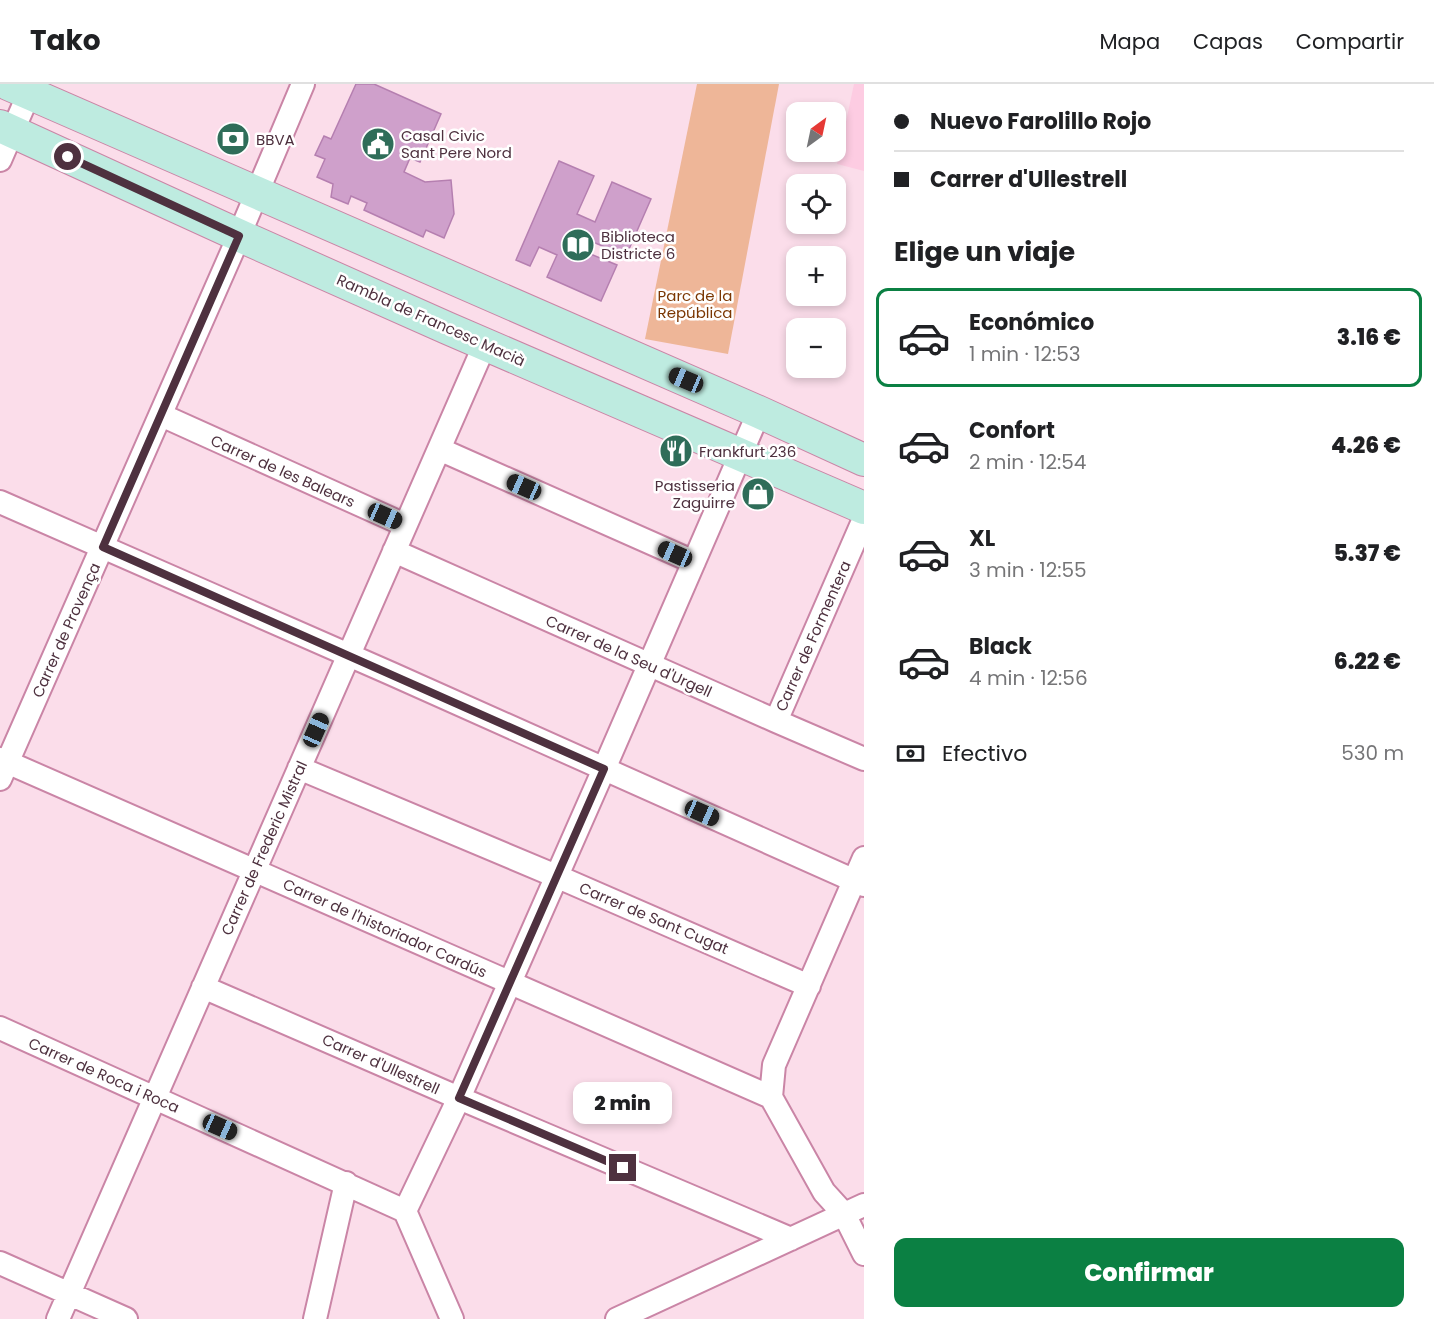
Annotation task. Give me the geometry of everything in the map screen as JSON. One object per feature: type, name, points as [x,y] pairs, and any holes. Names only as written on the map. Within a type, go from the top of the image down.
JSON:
[{"type":"street","name":"Carrer de Provença","points":[[2,766],[161,416],[303,84]]},
{"type":"street","points":[[0,160],[6,129],[23,87],[864,460]]},
{"type":"street","name":"Rambla de Francesc Macià","points":[[6,129],[239,236],[864,508]]},
{"type":"street","name":"Carrer de Frederic Mistral","points":[[58,1319],[485,344]]},
{"type":"street","points":[[452,1319],[405,1211],[510,983],[759,412]]},
{"type":"street","name":"Carrer de les Balears","points":[[161,416],[405,525]]},
{"type":"street","points":[[439,449],[694,562]]},
{"type":"street","points":[[0,502],[859,883]]},
{"type":"street","name":"Carrer de Formentera","points":[[776,721],[864,519]]},
{"type":"street","name":"Carrer de la Seu d'Urgell","points":[[394,551],[864,759]]},
{"type":"street","name":"Carrer de l'historiador Cardús","points":[[2,766],[254,870],[771,1097]]},
{"type":"street","name":"Carrer de Sant Cugat","points":[[299,768],[809,986]]},
{"type":"street","points":[[864,858],[859,883],[774,1065],[771,1097],[824,1192],[854,1210],[864,1254]]},
{"type":"street","name":"Carrer d'Ullestrell","points":[[203,987],[791,1239]]},
{"type":"street","name":"Carrer de Roca i Roca","points":[[0,1028],[405,1211]]},
{"type":"street","points":[[315,1319],[345,1183]]},
{"type":"street","points":[[618,1319],[854,1210]]},
{"type":"street","points":[[0,1263],[126,1319]]},
{"type":"shaded area","points":[[854,84],[864,84],[864,171],[837,164],[837,162],[846,162],[846,122]]},
{"type":"green space","name":"Parc de la República","points":[[697,84],[779,84],[728,354],[645,339]]},
{"type":"building","points":[[356,84],[374,84],[441,114],[420,162],[410,158],[404,172],[425,182],[451,180],[454,214],[444,238],[426,230],[423,237],[364,210],[367,203],[351,196],[348,204],[331,197],[333,184],[317,177],[325,159],[315,155],[324,136],[331,139]]},
{"type":"building","points":[[559,161],[594,176],[577,214],[595,222],[612,182],[651,199],[626,256],[593,242],[588,253],[617,265],[601,301],[547,277],[557,255],[539,247],[530,266],[516,260]]},
{"type":"place","name":"BBVA","points":[[233,139]]},
{"type":"place","name":"Casal Civic Sant Pere Nord","points":[[378,144]]},
{"type":"place","name":"Biblioteca Districte 6","points":[[578,245]]},
{"type":"place","name":"Frankfurt 236","points":[[676,451]]},
{"type":"place","name":"Pastisseria Zaguirre","points":[[758,494]]},
{"type":"route","points":[[68,157],[239,236],[103,547],[604,769],[459,1098],[623,1168]]}]
